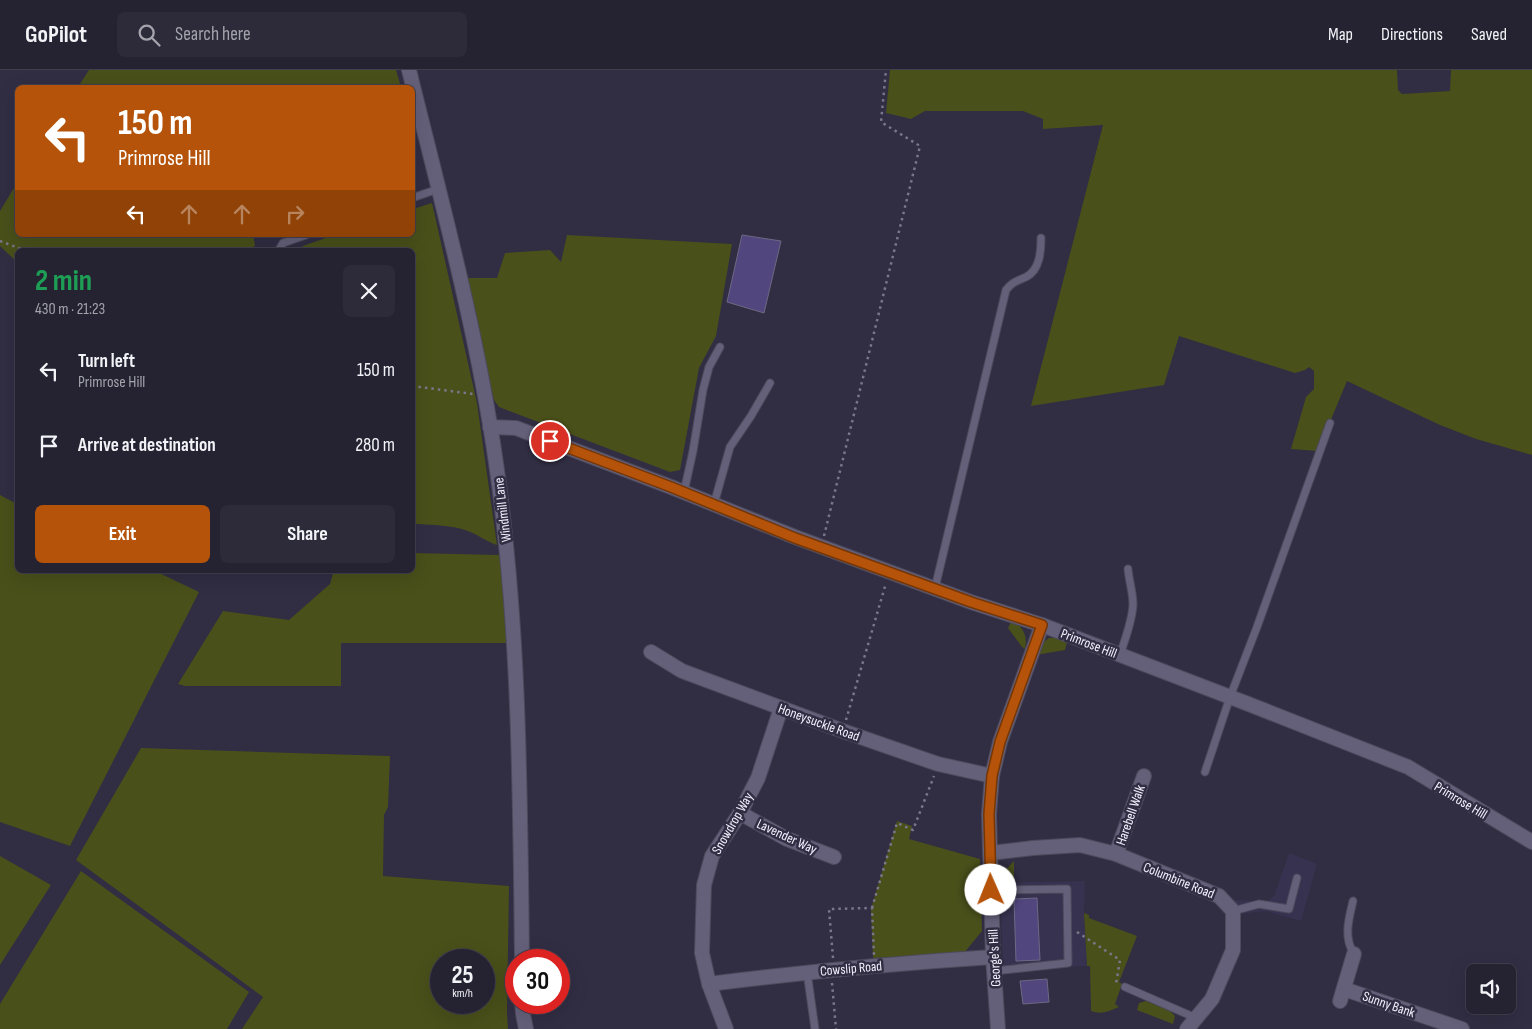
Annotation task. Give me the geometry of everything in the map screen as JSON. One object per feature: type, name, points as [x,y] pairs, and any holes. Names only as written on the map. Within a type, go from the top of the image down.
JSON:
[{"type":"street","name":"Windmill Lane","points":[[409,70],[413,85]]},
{"type":"street","name":"Windmill Lane","points":[[415,95],[460,279],[485,395],[496,465],[512,602],[519,735],[522,949]]},
{"type":"street","name":"Primrose Hill","points":[[490,427],[516,428],[822,547],[1042,625],[1408,767],[1532,842]]},
{"type":"street","name":"George's Hill","points":[[998,1029],[993,964],[989,814],[992,776],[1000,742],[1042,625]]},
{"type":"street","name":"Honeysuckle Road","points":[[651,652],[682,671],[843,731],[938,764],[992,776]]},
{"type":"street","name":"Snowdrop Way","points":[[726,1029],[709,984],[702,953],[704,886],[712,856],[740,813],[758,778],[781,708]]},
{"type":"street","name":"Harebell Walk","points":[[1116,854],[1144,776]]},
{"type":"street","name":"Lavender Way","points":[[740,813],[787,839],[834,857]]},
{"type":"street","name":"Columbine Road","points":[[990,853],[1080,845],[1116,854],[1220,896],[1233,911]]},
{"type":"street","points":[[1192,1024],[1212,999],[1233,950],[1233,911]]},
{"type":"street","name":"Sunny Bank","points":[[1354,954],[1342,995],[1462,1029]]},
{"type":"street","name":"Cowslip Road","points":[[709,984],[807,972],[832,975],[874,966],[993,964]]},
{"type":"street","points":[[523,1014],[526,1029]]},
{"type":"lane","points":[[415,197],[438,189]]},
{"type":"lane","points":[[280,248],[283,243],[300,237]]},
{"type":"lane","points":[[934,588],[1006,290],[1012,282],[1031,274],[1039,259],[1041,238]]},
{"type":"lane","points":[[684,492],[693,451],[702,390],[709,367],[720,347]]},
{"type":"lane","points":[[714,504],[730,447],[770,383]]},
{"type":"lane","points":[[1205,772],[1230,697],[1257,628],[1330,423]]},
{"type":"lane","points":[[1120,655],[1130,625],[1133,606],[1128,569]]},
{"type":"lane","points":[[1233,911],[1259,904],[1288,909],[1297,878]]},
{"type":"lane","points":[[991,890],[1067,889],[1068,963],[993,964]]},
{"type":"lane","points":[[1353,901],[1348,930],[1349,944],[1354,954]]},
{"type":"lane","points":[[807,972],[815,1029]]},
{"type":"lane","points":[[1125,987],[1192,1024]]},
{"type":"path","points":[[822,547],[920,146],[881,122],[886,70]]},
{"type":"path","points":[[0,241],[19,248]]},
{"type":"path","points":[[415,387],[485,395]]},
{"type":"path","points":[[843,731],[889,572]]},
{"type":"path","points":[[874,966],[872,908],[897,823],[913,830],[936,771]]},
{"type":"path","points":[[836,1029],[829,909],[872,908]]},
{"type":"path","points":[[1067,926],[1120,960],[1115,984],[1125,987]]},
{"type":"shaded area","points":[[1289,853],[1317,864],[1301,921],[1266,911],[1240,914],[1234,900],[1268,901],[1274,896]]},
{"type":"shaded area","points":[[1085,881],[1084,913],[1087,966],[1003,970],[1000,883]]},
{"type":"green space","points":[[89,70],[396,70],[400,85],[79,85]]},
{"type":"green space","points":[[890,70],[1397,70],[1398,90],[1402,94],[1450,91],[1451,70],[1532,70],[1532,455],[1476,439],[1440,425],[1347,381],[1318,451],[1291,449],[1306,397],[1314,389],[1314,371],[1309,367],[1295,373],[1179,336],[1164,385],[1031,406],[1103,125],[1043,129],[1043,119],[1023,111],[925,111],[911,119],[886,113]]},
{"type":"green space","points":[[15,186],[15,237],[253,237],[255,245],[253,248],[15,248],[15,260],[0,246],[0,211]]},
{"type":"green space","points":[[432,203],[477,403],[497,545],[462,529],[415,523],[415,248],[302,248],[328,237],[415,237],[415,208]]},
{"type":"green space","points":[[567,235],[732,244],[716,336],[699,368],[680,470],[670,472],[499,407],[494,400],[466,278],[497,278],[505,253],[550,250],[561,262]]},
{"type":"green space","points":[[0,495],[15,503],[15,573],[159,573],[199,592],[70,846],[0,822]]},
{"type":"green space","points":[[415,553],[499,555],[510,643],[341,643],[341,686],[185,686],[178,684],[223,611],[289,620],[330,584],[333,573],[415,573]]},
{"type":"green space","points":[[1012,620],[1024,632],[1026,640],[1025,649],[1008,628]]},
{"type":"green space","points":[[1049,638],[1057,638],[1067,642],[1065,650],[1036,655],[1041,644]]},
{"type":"green space","points":[[141,748],[390,756],[388,807],[384,815],[383,876],[509,886],[508,949],[505,949],[505,1014],[507,1014],[508,1029],[242,1029],[263,997],[76,860]]},
{"type":"green space","points":[[897,821],[912,826],[909,839],[980,859],[982,931],[964,953],[873,958],[871,909]]},
{"type":"green space","points":[[0,856],[51,885],[0,965]]},
{"type":"green space","points":[[1014,861],[1014,883],[1000,883],[1000,876]]},
{"type":"green space","points":[[81,871],[249,992],[227,1029],[0,1029],[0,1004]]},
{"type":"green space","points":[[1084,913],[1089,915],[1089,918],[1137,936],[1119,982],[1122,984],[1115,1004],[1119,1007],[1105,1012],[1091,1011],[1090,966],[1087,966]]},
{"type":"green space","points":[[1146,1001],[1169,1010],[1175,1016],[1173,1024],[1137,1010],[1139,1003]]},
{"type":"building","points":[[742,235],[781,241],[764,313],[727,302]]},
{"type":"building","points":[[1037,898],[1040,960],[1016,961],[1014,899]]},
{"type":"building","points":[[1047,979],[1049,1002],[1023,1004],[1020,981]]},
{"type":"route","points":[[550,441],[671,487],[795,538],[971,602],[1042,625],[1000,742],[992,776],[989,814],[991,890]]}]
